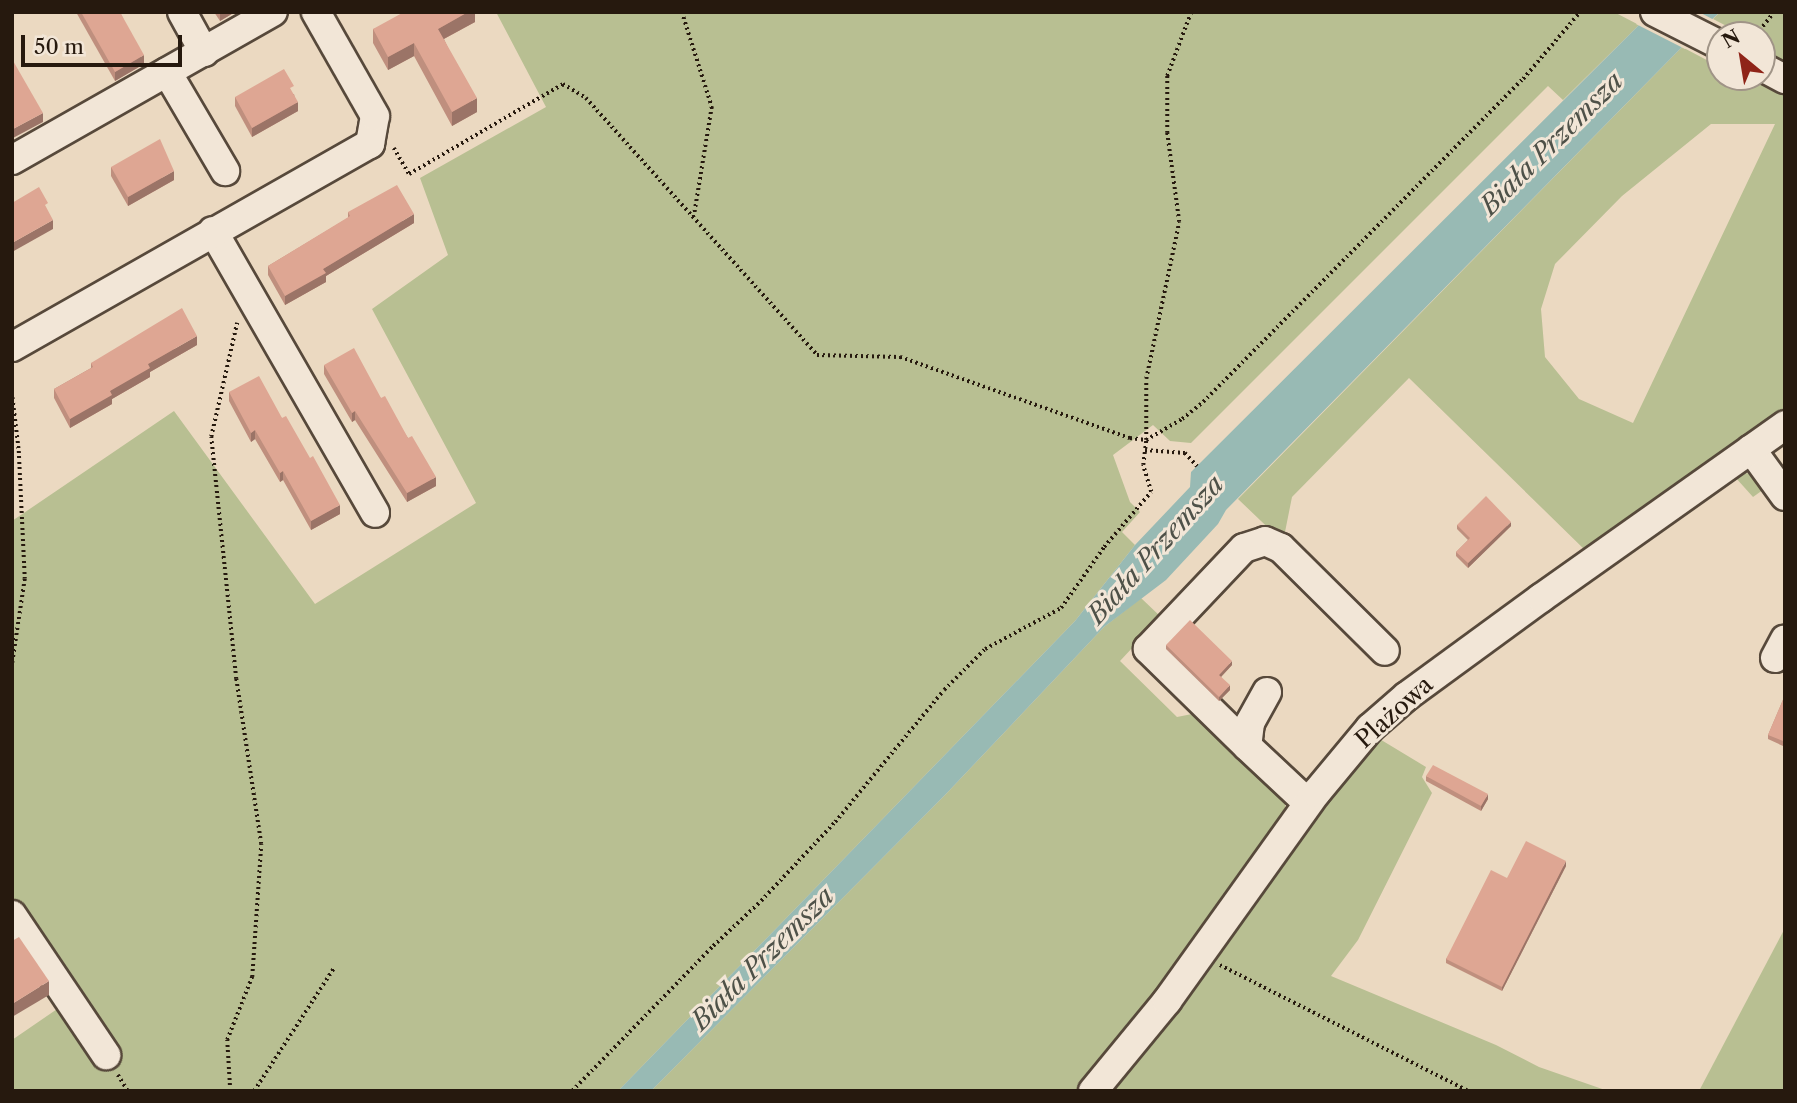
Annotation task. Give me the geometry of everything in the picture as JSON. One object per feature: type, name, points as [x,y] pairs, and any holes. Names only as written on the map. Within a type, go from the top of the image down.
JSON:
[{"type":"street","points":[[182,12],[204,52]]},
{"type":"street","points":[[12,160],[273,12]]},
{"type":"street","points":[[12,347],[370,144],[375,116],[316,12]]},
{"type":"street","points":[[1655,12],[1706,38]]},
{"type":"street","points":[[167,72],[225,171]]},
{"type":"street","points":[[213,231],[374,513]]},
{"type":"street","name":"Plażowa","points":[[1093,1091],[1167,1001],[1308,803],[1370,728],[1407,696],[1785,425]]},
{"type":"street","points":[[1751,449],[1785,496]]},
{"type":"street","points":[[1308,803],[1148,649],[1244,548],[1265,541],[1281,548],[1385,652]]},
{"type":"street","points":[[1247,746],[1250,723],[1267,692]]},
{"type":"street","points":[[12,915],[106,1055]]},
{"type":"path","points":[[682,12],[712,107],[694,217]]},
{"type":"path","points":[[572,1091],[713,946],[761,901],[835,822],[944,690],[985,649],[1060,608],[1104,547],[1151,492],[1143,465],[1146,440],[1146,379],[1179,222],[1167,133],[1167,76],[1191,12]]},
{"type":"path","points":[[375,116],[409,174],[563,83],[586,98],[817,355],[900,357],[1130,438],[1146,440],[1182,419],[1203,401],[1523,79],[1580,12]]},
{"type":"path","points":[[230,1091],[227,1040],[252,977],[261,844],[236,678],[211,437],[245,286]]},
{"type":"path","points":[[12,392],[19,451],[25,579],[12,666]]},
{"type":"path","points":[[1145,450],[1185,453],[1197,466]]},
{"type":"path","points":[[1199,954],[1468,1091]]},
{"type":"path","points":[[254,1091],[334,968]]},
{"type":"green space","points":[[496,12],[1614,12],[1639,25],[1563,100],[1548,86],[1191,443],[1170,441],[1153,425],[1113,455],[1130,502],[1140,512],[1122,532],[1135,545],[1075,621],[618,1091],[12,1091],[12,1040],[63,1005],[12,932],[12,521],[174,411],[315,604],[476,503],[372,309],[448,255],[420,178],[546,107]]},
{"type":"green space","points":[[1720,12],[1785,12],[1785,412],[1587,552],[1409,378],[1292,497],[1283,542],[1238,499],[1682,47],[1706,60],[1706,91],[1776,91],[1776,21],[1713,19]],"holes":[[[1711,124],[1775,124],[1633,423],[1579,399],[1545,357],[1541,309],[1555,264],[1622,196]]]},
{"type":"green space","points":[[1743,473],[1756,474],[1767,487],[1753,497],[1735,477]]},
{"type":"green space","points":[[1141,598],[1161,617],[1120,661],[1177,717],[1192,714],[1285,802],[1285,819],[1201,971],[1234,933],[1335,785],[1378,738],[1426,767],[1422,777],[1432,793],[1358,940],[1331,976],[1496,1045],[1539,1067],[1608,1091],[651,1091],[946,794],[1104,627]]},
{"type":"green space","points":[[1785,928],[1785,1091],[1699,1091]]},
{"type":"water","name":"Biała Przemsza","points":[[1652,12],[1720,12],[1710,21],[1706,21],[1706,25],[1226,510],[1218,524],[1166,580],[1104,627],[946,794],[651,1091],[618,1091],[1075,621],[1135,545],[1190,487],[1191,472]]},
{"type":"pier","points":[[1647,12],[1699,12],[1716,21],[1706,21],[1706,30],[1685,49],[1636,24]]},
{"type":"building","points":[[81,12],[120,12],[144,55],[115,72]]},
{"type":"building","points":[[404,12],[468,12],[438,29],[477,98],[452,112],[414,43],[388,57],[373,29]]},
{"type":"building","points":[[12,59],[43,113],[13,129],[12,127]]},
{"type":"building","points":[[284,69],[294,86],[290,88],[298,102],[252,128],[235,97]]},
{"type":"building","points":[[160,139],[174,171],[128,197],[111,167]]},
{"type":"building","points":[[397,185],[414,214],[323,269],[326,273],[285,296],[268,266],[350,216],[348,212]]},
{"type":"building","points":[[39,187],[53,220],[12,243],[12,203]]},
{"type":"building","points":[[182,308],[197,336],[148,364],[150,368],[110,391],[112,395],[70,419],[54,389],[93,367],[91,363]]},
{"type":"building","points":[[354,348],[381,398],[385,396],[408,438],[412,436],[436,477],[407,493],[355,411],[352,413],[324,365]]},
{"type":"building","points":[[259,376],[282,418],[286,416],[310,458],[313,456],[340,505],[311,521],[283,471],[280,473],[255,430],[251,433],[229,392]]},
{"type":"building","points":[[1486,496],[1511,522],[1468,563],[1456,552],[1470,538],[1457,525]]},
{"type":"building","points":[[1190,620],[1232,661],[1219,675],[1230,685],[1219,697],[1166,645]]},
{"type":"building","points":[[1785,695],[1785,737],[1783,741],[1768,735]]},
{"type":"building","points":[[1433,765],[1488,794],[1481,806],[1426,776]]},
{"type":"building","points":[[1526,841],[1566,861],[1502,987],[1446,959],[1491,870],[1507,878]]},
{"type":"building","points":[[19,937],[49,981],[12,1004],[12,941]]}]
